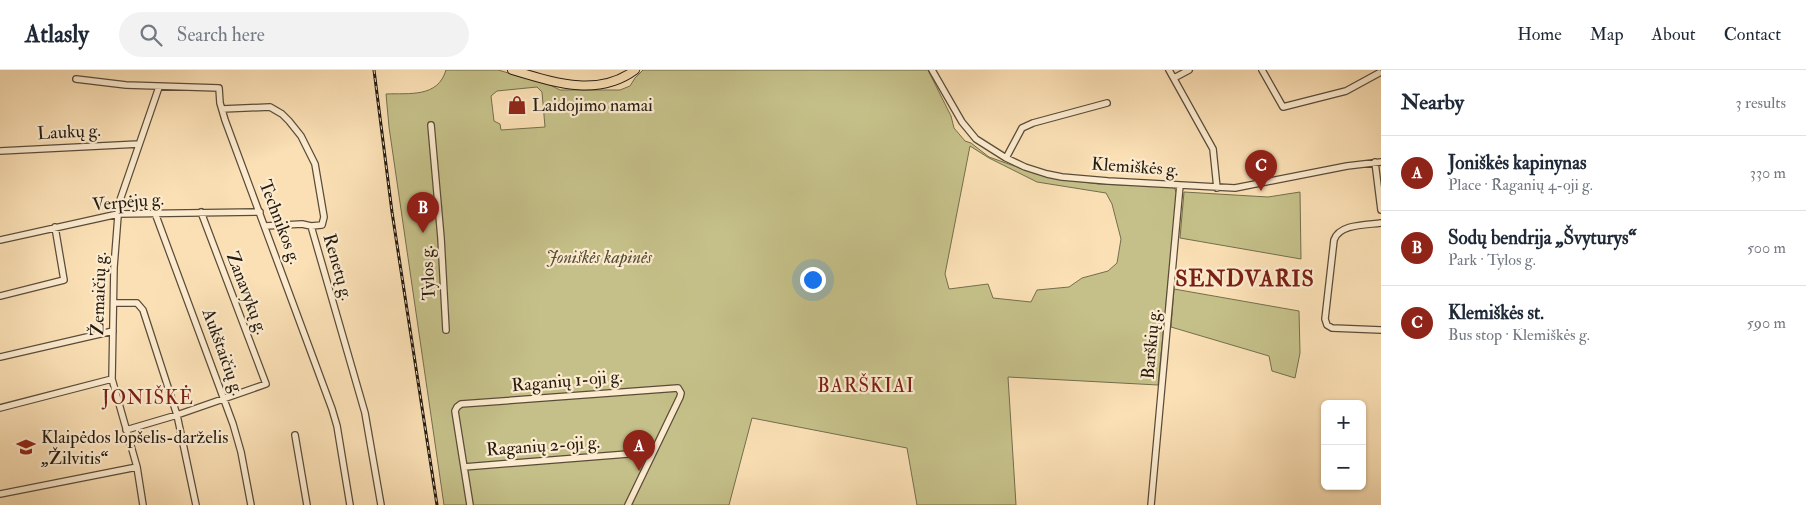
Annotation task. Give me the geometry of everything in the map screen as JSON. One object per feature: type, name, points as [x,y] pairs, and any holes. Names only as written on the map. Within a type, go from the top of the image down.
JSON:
[{"type":"main road","points":[[512,70],[556,83],[583,86],[620,79],[635,70]]},
{"type":"street","points":[[1170,70],[1213,150],[1217,188]]},
{"type":"street","points":[[1174,78],[1189,70]]},
{"type":"street","points":[[1262,70],[1284,107],[1346,91],[1379,73]]},
{"type":"street","name":"Klemiškės g.","points":[[935,71],[954,110],[968,131],[976,139],[1006,158],[1031,169],[1062,177],[1217,188],[1246,186],[1378,162]]},
{"type":"street","name":"Technikos g.","points":[[76,79],[126,85],[219,88],[222,109],[332,409],[337,426],[350,505]]},
{"type":"street","name":"Žemaičių g.","points":[[143,505],[137,466],[112,379],[114,267],[118,214],[123,192],[159,87]]},
{"type":"street","points":[[1006,158],[1022,128],[1033,123],[1108,103]]},
{"type":"street","name":"Renetų g.","points":[[222,109],[270,107],[282,114],[294,127],[315,164],[324,217],[322,225],[311,226],[365,413],[381,505]]},
{"type":"street","name":"Tylos g.","points":[[431,125],[441,238],[446,330]]},
{"type":"street","name":"Laukų g.","points":[[0,151],[139,144]]},
{"type":"street","points":[[1378,162],[1381,210]]},
{"type":"street","name":"Barškių g.","points":[[1151,505],[1180,185]]},
{"type":"street","name":"Zanavykų g.","points":[[201,212],[266,384],[224,398]]},
{"type":"street","name":"Verpėjų g.","points":[[0,240],[118,214],[260,212]]},
{"type":"street","name":"Aukštaičių g.","points":[[155,213],[233,424],[241,452],[251,505]]},
{"type":"street","points":[[1381,223],[1342,230],[1336,234],[1325,319],[1327,325],[1332,328],[1381,330]]},
{"type":"street","points":[[265,226],[302,224],[311,226]]},
{"type":"street","points":[[0,296],[64,280],[55,227]]},
{"type":"street","points":[[114,303],[134,302],[140,305],[177,415],[196,505]]},
{"type":"street","points":[[0,357],[113,332]]},
{"type":"street","points":[[0,408],[112,379]]},
{"type":"street","name":"Raganių 1-oji g.","points":[[464,467],[455,411],[456,407],[461,404],[674,388],[680,390],[680,397],[653,452]]},
{"type":"street","points":[[126,430],[177,415],[224,398]]},
{"type":"street","points":[[295,435],[307,505]]},
{"type":"street","points":[[628,505],[653,452]]},
{"type":"street","name":"Raganių 2-oji g.","points":[[464,467],[653,452]]},
{"type":"street","points":[[0,494],[137,466]]},
{"type":"street","points":[[464,467],[470,505]]},
{"type":"green space","name":"Joniškės kapinės","points":[[446,70],[498,70],[550,85],[560,90],[620,90],[630,86],[643,70],[928,70],[951,116],[954,128],[965,141],[971,143],[989,157],[1034,173],[1055,178],[1098,184],[1174,187],[1177,194],[1158,385],[1008,377],[1016,505],[917,505],[907,448],[752,418],[729,505],[444,505],[389,127],[386,94],[430,90],[442,79]],"holes":[[[537,87],[542,92],[545,127],[501,130],[500,124],[494,121],[491,96],[497,91]],[[970,146],[989,158],[1037,182],[1106,193],[1112,204],[1121,239],[1117,263],[1108,271],[1082,278],[1069,287],[1037,290],[1031,302],[993,298],[988,284],[949,289],[945,274]]]},
{"type":"green space","points":[[1184,192],[1268,197],[1300,192],[1301,259],[1180,238]]},
{"type":"green space","points":[[1174,289],[1299,311],[1300,353],[1295,378],[1272,371],[1269,356],[1171,327]]},
{"type":"railway","points":[[374,70],[392,212],[437,505]]},
{"type":"place","name":"Laidojimo namai","points":[[517,105]]},
{"type":"place","name":"Klemiškės st.","points":[[1261,191]]},
{"type":"place","name":"Sodų bendrija „Švyturys“","points":[[423,233]]},
{"type":"place","name":"Klaipėdos lopšelis-darželis „Žilvitis“","points":[[26,447]]},
{"type":"place","name":"Joniškės kapinynas","points":[[639,471]]},
{"type":"district","name":"SENDVARIS","points":[[1245,279]]},
{"type":"district","name":"BARŠKIAI","points":[[866,386]]},
{"type":"district","name":"JONIŠKĖ","points":[[148,398]]}]
